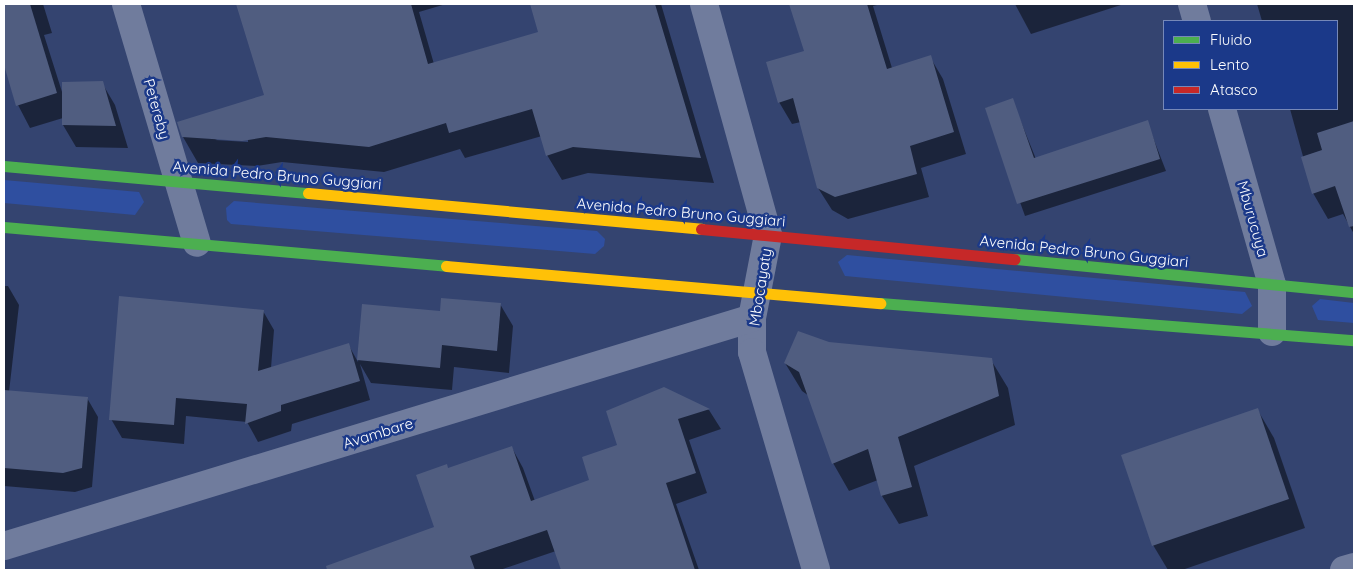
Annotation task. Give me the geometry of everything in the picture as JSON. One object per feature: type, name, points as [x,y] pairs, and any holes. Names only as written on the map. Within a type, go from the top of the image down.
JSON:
[{"type":"main road","name":"Avenida Pedro Bruno Guggiari","points":[[4,166],[768,235],[1354,292]]},
{"type":"main road","points":[[4,227],[703,289],[759,291],[1354,340]]},
{"type":"street","name":"Petereby","points":[[126,4],[197,243]]},
{"type":"street","name":"Mbocayaty","points":[[704,4],[768,235],[759,291],[752,318],[752,352],[816,570]]},
{"type":"street","points":[[1192,4],[1197,20]]},
{"type":"street","name":"Mburucuya","points":[[1222,110],[1272,285],[1272,332]]},
{"type":"street","name":"Avambare","points":[[4,546],[752,318]]},
{"type":"street","points":[[1344,570],[1354,567]]},
{"type":"shaded area","points":[[4,180],[139,192],[144,202],[135,215],[4,203]]},
{"type":"shaded area","points":[[234,201],[597,231],[605,239],[604,246],[595,254],[231,224],[227,220],[226,208]]},
{"type":"shaded area","points":[[847,255],[1245,292],[1252,306],[1242,314],[845,276],[838,262]]},
{"type":"shaded area","points":[[1320,299],[1354,303],[1354,323],[1318,320],[1312,306]]},
{"type":"building","points":[[4,4],[30,4],[57,93],[16,106],[4,65]]},
{"type":"building","points":[[236,4],[411,4],[428,64],[538,32],[530,4],[655,4],[701,158],[573,147],[546,156],[532,109],[449,133],[446,123],[369,147],[266,137],[242,141],[182,137],[177,122],[264,95]]},
{"type":"building","points":[[789,4],[867,4],[887,69],[931,55],[954,132],[910,146],[917,174],[835,197],[817,188],[793,98],[778,103],[766,62],[804,51]]},
{"type":"building","points":[[103,81],[116,126],[62,125],[62,82]]},
{"type":"building","points":[[1013,98],[1034,158],[1148,120],[1160,159],[1017,204],[985,108]]},
{"type":"building","points":[[1354,121],[1354,226],[1349,227],[1335,186],[1312,194],[1301,157],[1322,150],[1317,133]]},
{"type":"building","points":[[119,296],[264,310],[258,371],[349,343],[360,381],[281,405],[281,411],[245,424],[247,404],[176,398],[174,425],[109,420]]},
{"type":"building","points":[[441,298],[501,303],[497,351],[442,345],[440,368],[357,360],[362,304],[440,311]]},
{"type":"building","points":[[798,331],[829,342],[992,358],[999,396],[898,437],[912,487],[881,496],[868,449],[832,464],[799,372],[784,363]]},
{"type":"building","points":[[664,387],[710,409],[678,419],[696,473],[666,483],[695,570],[561,570],[547,530],[470,556],[475,570],[327,570],[326,566],[434,527],[416,475],[447,464],[448,468],[512,446],[531,501],[589,480],[582,457],[617,445],[606,411]]},
{"type":"building","points":[[4,390],[88,397],[82,468],[63,473],[4,468]]},
{"type":"building","points":[[1258,408],[1289,499],[1152,546],[1121,455]]},
{"type":"traffic: fast","points":[[4,166],[308,193]]},
{"type":"traffic: fast","points":[[4,227],[446,266]]},
{"type":"traffic: fast","points":[[1015,259],[1354,292]]},
{"type":"traffic: fast","points":[[880,303],[1354,340]]},
{"type":"traffic: slow","points":[[308,193],[701,229]]},
{"type":"traffic: slow","points":[[446,266],[880,303]]},
{"type":"traffic: jam","points":[[701,229],[1015,259]]}]
